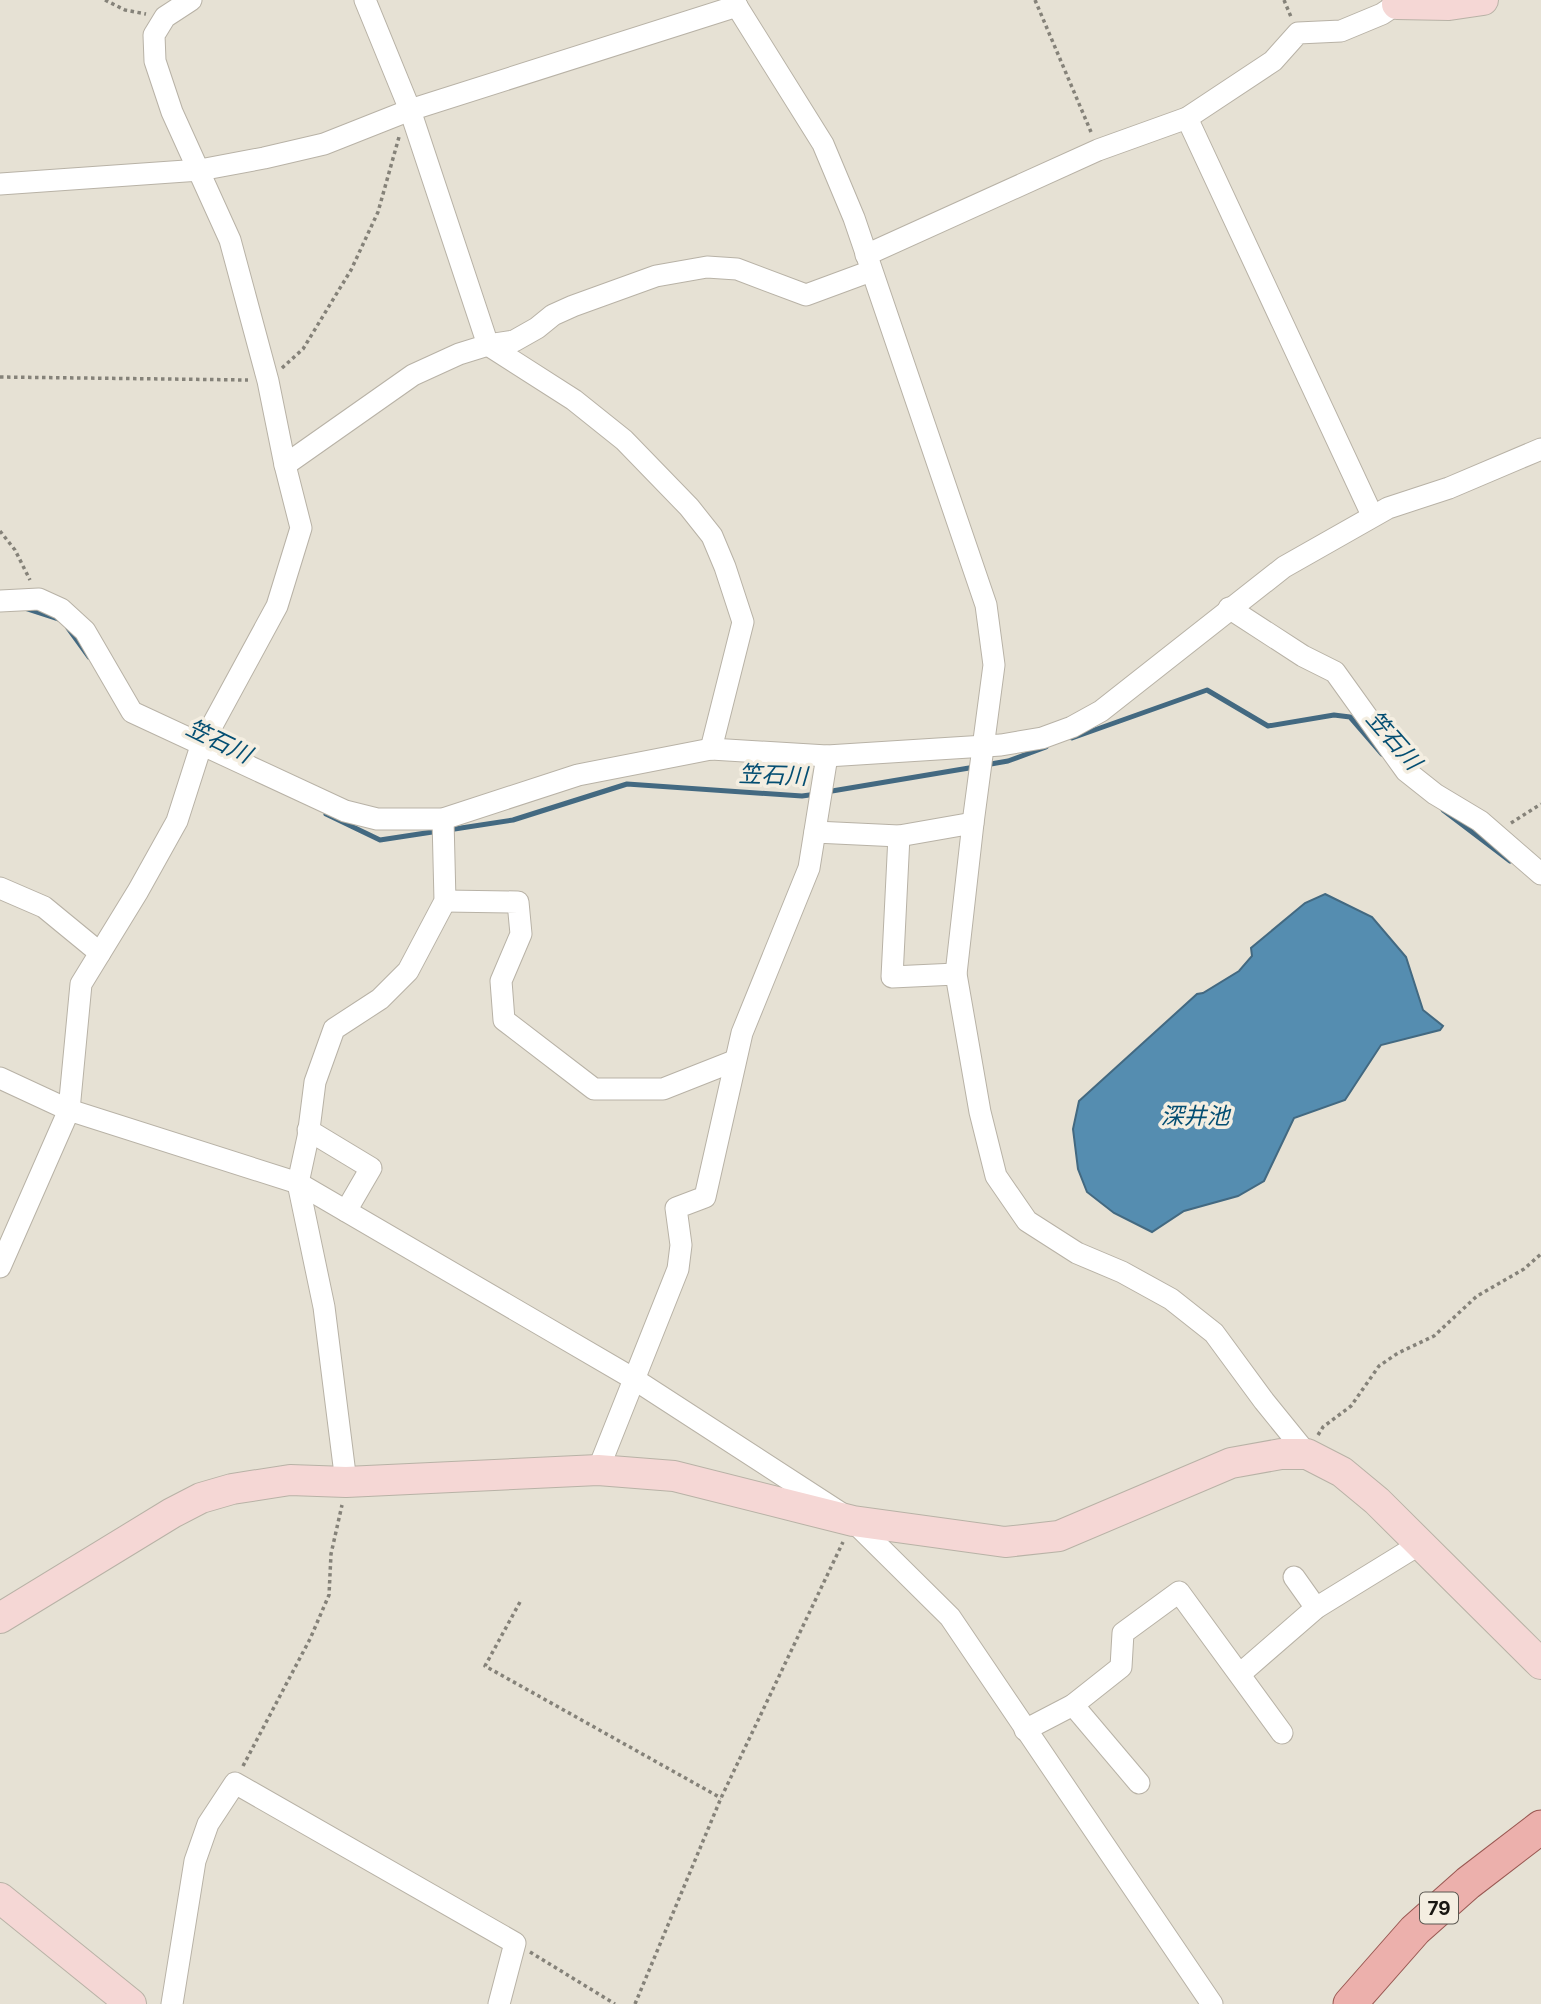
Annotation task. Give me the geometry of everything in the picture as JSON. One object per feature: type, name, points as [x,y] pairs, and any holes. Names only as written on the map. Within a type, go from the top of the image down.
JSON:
[{"type":"main road","name":"79","points":[[1350,2004],[1415,1930],[1468,1883],[1541,1827]]},
{"type":"street","points":[[0,1267],[69,1110],[81,984],[177,821],[201,746],[277,606],[301,528],[268,381],[230,240],[172,112],[155,61],[155,35],[165,17],[191,0]]},
{"type":"street","points":[[365,0],[410,110],[488,345],[574,400],[624,440],[689,507],[712,536],[743,622],[711,749]]},
{"type":"street","points":[[285,465],[413,375],[459,354],[514,341],[573,306],[656,276],[707,267],[737,270],[806,295],[1098,150],[1187,118],[1273,61],[1298,33],[1341,31],[1382,14],[1397,2],[1449,5],[1483,0]]},
{"type":"street","points":[[0,184],[200,170],[324,144],[410,110],[735,3],[823,144],[854,218],[986,605],[994,665],[956,974],[980,1112],[996,1176],[1027,1221],[1077,1253],[1122,1272],[1171,1299],[1214,1333],[1307,1454],[1342,1472],[1377,1501],[1541,1664]]},
{"type":"street","points":[[1187,118],[1372,515]]},
{"type":"street","points":[[0,601],[39,599],[61,609],[85,631],[131,712],[345,811],[377,819],[443,819],[578,775],[711,749],[827,756],[982,747],[1042,738],[1072,727],[1101,711],[1284,567],[1372,515],[1449,488],[1541,449]]},
{"type":"street","points":[[1229,608],[1303,656],[1335,672],[1406,771],[1435,794],[1480,821],[1541,874]]},
{"type":"street","points":[[598,1470],[678,1269],[681,1245],[676,1208],[705,1197],[742,1033],[810,868],[827,756]]},
{"type":"street","points":[[346,1482],[324,1307],[298,1183],[315,1082],[334,1028],[380,999],[408,971],[445,901],[443,819]]},
{"type":"street","points":[[815,832],[899,836],[973,823]]},
{"type":"street","points":[[899,836],[892,977],[956,974]]},
{"type":"street","points":[[0,888],[44,907],[100,953]]},
{"type":"street","points":[[445,901],[518,902],[521,934],[502,981],[503,1020],[594,1088],[663,1088],[734,1061]]},
{"type":"street","points":[[0,1078],[69,1110],[298,1183],[634,1379],[853,1521],[950,1617],[1212,2004]]},
{"type":"street","points":[[309,1130],[371,1168],[346,1211]]},
{"type":"street","points":[[0,1618],[201,1498],[261,1483],[290,1480],[346,1482],[598,1470],[674,1476],[853,1521],[1004,1542],[1059,1536],[1231,1462],[1281,1454],[1307,1454]]},
{"type":"street","points":[[1240,1674],[1316,1608],[1420,1544]]},
{"type":"street","points":[[1294,1577],[1316,1608]]},
{"type":"street","points":[[1025,1730],[1073,1705],[1121,1667],[1123,1633],[1179,1592],[1282,1733]]},
{"type":"street","points":[[1073,1705],[1139,1783]]},
{"type":"street","points":[[172,2004],[195,1861],[208,1824],[234,1783],[515,1943],[499,2004]]},
{"type":"street","points":[[0,1898],[131,2004]]},
{"type":"path","points":[[105,0],[125,10],[165,17]]},
{"type":"path","points":[[1035,0],[1098,150]]},
{"type":"path","points":[[0,377],[268,381],[303,349],[351,270],[378,212],[410,110]]},
{"type":"path","points":[[0,531],[16,550],[39,599]]},
{"type":"path","points":[[1497,836],[1541,804]]},
{"type":"path","points":[[1307,1454],[1323,1427],[1351,1406],[1379,1366],[1398,1353],[1434,1336],[1477,1296],[1524,1269],[1541,1254]]},
{"type":"path","points":[[234,1783],[310,1639],[329,1595],[331,1554],[346,1482]]},
{"type":"path","points":[[635,2004],[721,1798],[853,1521]]},
{"type":"path","points":[[520,1602],[485,1666],[721,1798]]},
{"type":"path","points":[[515,1943],[615,2004]]},
{"type":"water","name":"深井池","points":[[1325,894],[1372,917],[1406,957],[1423,1010],[1443,1026],[1440,1030],[1381,1045],[1345,1100],[1294,1118],[1264,1181],[1238,1196],[1184,1211],[1152,1232],[1114,1213],[1087,1192],[1078,1169],[1073,1129],[1079,1101],[1197,994],[1239,971],[1252,956],[1251,948],[1305,903]]},
{"type":"waterway","name":"笠石川","points":[[25,608],[62,620]]},
{"type":"waterway","name":"笠石川","points":[[68,628],[89,657]]},
{"type":"waterway","name":"笠石川","points":[[1072,738],[1207,690],[1268,726],[1334,715],[1350,717],[1382,754]]},
{"type":"waterway","name":"笠石川","points":[[985,765],[1008,761],[1046,747]]},
{"type":"waterway","name":"笠石川","points":[[826,792],[975,767]]},
{"type":"waterway","name":"笠石川","points":[[448,830],[513,820],[627,784],[802,796],[817,794]]},
{"type":"waterway","name":"笠石川","points":[[1443,810],[1510,861]]},
{"type":"waterway","name":"笠石川","points":[[326,814],[380,840],[439,831]]}]
